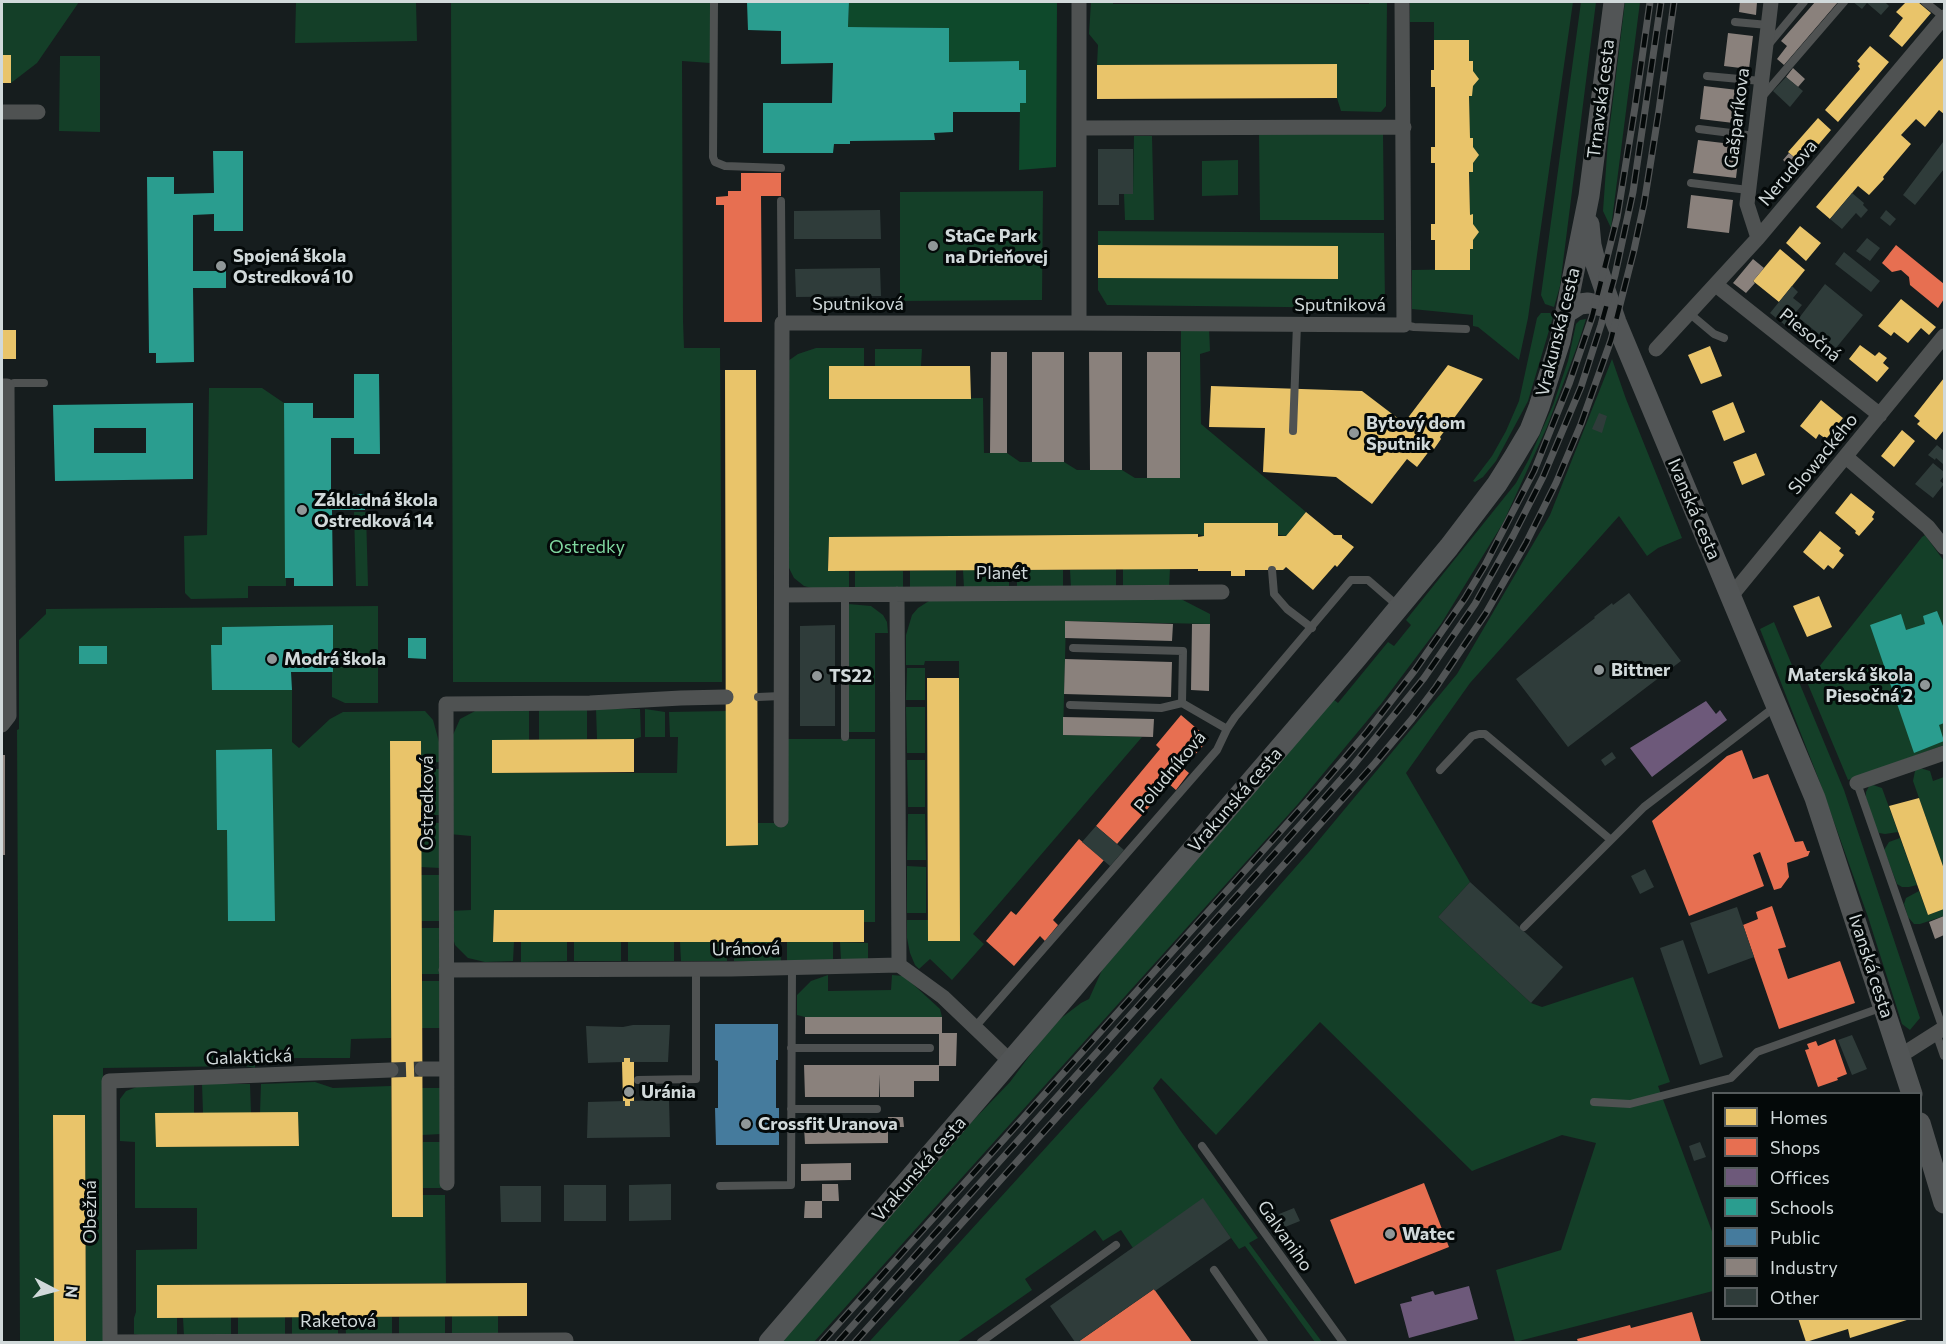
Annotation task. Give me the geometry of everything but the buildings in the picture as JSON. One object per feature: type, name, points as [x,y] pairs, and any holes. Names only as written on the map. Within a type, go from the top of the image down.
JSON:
[{"type":"main road","name":"Trnavská cesta","points":[[1589,196],[1614,2]]},
{"type":"main road","name":"Ivanská cesta","points":[[1589,196],[1591,245],[1613,313],[1815,798],[1911,1092]]},
{"type":"main road","name":"Vrakunská cesta","points":[[769,1342],[1399,607],[1497,484],[1530,430],[1543,397],[1560,341],[1589,196]]},
{"type":"main road","points":[[1566,313],[1580,304],[1588,303],[1607,307],[1613,313]]},
{"type":"main road","points":[[1922,1130],[1944,1203]]},
{"type":"street","points":[[1078,2],[1079,323]]},
{"type":"street","name":"Sputniková","points":[[782,322],[1404,325],[1402,2]]},
{"type":"street","name":"Gašparíkova","points":[[1758,238],[1747,204],[1771,2]]},
{"type":"street","name":"Nerudova","points":[[1656,350],[1758,238],[1944,17]]},
{"type":"street","points":[[2,112],[38,112]]},
{"type":"street","points":[[1079,128],[1404,127]]},
{"type":"street","name":"Piesočná","points":[[1716,285],[1880,415]]},
{"type":"street","points":[[780,820],[782,322]]},
{"type":"street","name":"Slowackého","points":[[1731,596],[1944,336]]},
{"type":"street","points":[[4,386],[5,720]]},
{"type":"street","points":[[1846,457],[1928,526],[1944,547]]},
{"type":"street","name":"Planét","points":[[782,595],[1222,592]]},
{"type":"street","points":[[897,594],[899,965],[943,997],[1011,1062]]},
{"type":"street","name":"Ostredková","points":[[447,1183],[446,704],[590,703],[726,697]]},
{"type":"street","points":[[1857,783],[1944,753]]},
{"type":"street","name":"Uránová","points":[[446,970],[792,968],[899,965]]},
{"type":"street","points":[[1900,1056],[1941,1030]]},
{"type":"street","points":[[422,1069],[446,1069]]},
{"type":"street","name":"Galaktická","points":[[109,1081],[391,1070]]},
{"type":"street","name":"Obežná","points":[[109,1081],[110,1342]]},
{"type":"street","name":"Raketová","points":[[110,1342],[566,1340]]},
{"type":"lane","points":[[714,2],[713,157],[715,162],[725,166],[781,168]]},
{"type":"lane","points":[[1765,50],[1804,2]]},
{"type":"lane","points":[[1759,100],[1844,2]]},
{"type":"lane","points":[[1925,2],[1944,17]]},
{"type":"lane","points":[[1735,22],[1768,25]]},
{"type":"lane","points":[[1707,76],[1761,81]]},
{"type":"lane","points":[[1699,129],[1755,136]]},
{"type":"lane","points":[[1691,183],[1748,190]]},
{"type":"lane","points":[[781,201],[782,322]]},
{"type":"lane","points":[[1689,312],[1714,334],[1724,338]]},
{"type":"lane","points":[[1293,431],[1297,324]]},
{"type":"lane","points":[[1404,325],[1466,329]]},
{"type":"lane","points":[[4,386],[14,383],[44,383]]},
{"type":"lane","points":[[1272,570],[1274,594],[1287,609],[1312,628]]},
{"type":"lane","name":"Poludníková","points":[[975,1027],[1217,750],[1227,729],[1351,580],[1368,580],[1399,607]]},
{"type":"lane","points":[[845,594],[845,737]]},
{"type":"lane","points":[[1073,648],[1183,651],[1182,703]]},
{"type":"lane","points":[[758,697],[781,696]]},
{"type":"lane","points":[[1070,705],[1161,708],[1182,703],[1227,729]]},
{"type":"lane","points":[[1524,927],[1644,807],[1777,705]]},
{"type":"lane","points":[[1440,770],[1472,736],[1485,734],[1611,840]]},
{"type":"lane","points":[[1857,783],[1941,1030],[1944,1056]]},
{"type":"lane","points":[[720,1186],[791,1185],[792,968]]},
{"type":"lane","points":[[639,1080],[696,1078],[696,969]]},
{"type":"lane","points":[[1594,1102],[1630,1104],[1731,1078],[1757,1052],[1884,1006]]},
{"type":"lane","points":[[791,1048],[930,1048]]},
{"type":"lane","points":[[791,1109],[877,1109]]},
{"type":"lane","name":"Galvaniho","points":[[1202,1146],[1343,1342]]},
{"type":"lane","points":[[981,1342],[1116,1245]]},
{"type":"lane","points":[[1214,1270],[1264,1342]]},
{"type":"green space","points":[[2,2],[79,2],[37,63],[11,83],[11,55],[2,55]]},
{"type":"green space","points":[[296,2],[416,2],[417,41],[295,43]]},
{"type":"green space","name":"Ostredky","points":[[451,2],[717,2],[710,63],[682,61],[683,321],[684,348],[720,348],[722,682],[453,682]]},
{"type":"green space","points":[[849,2],[1057,2],[1056,167],[1019,170],[1020,103],[1026,102],[1026,71],[1019,70],[1019,61],[949,62],[949,28],[848,27]]},
{"type":"green space","points":[[1091,2],[1113,2],[1113,4],[1369,4],[1369,2],[1387,2],[1386,106],[1381,112],[1341,111],[1337,98],[1337,64],[1097,65],[1098,45],[1089,34]]},
{"type":"green space","points":[[1410,2],[1573,2],[1528,318],[1519,360],[1478,327],[1473,326],[1473,315],[1412,309],[1412,270],[1470,269],[1469,40],[1434,40],[1434,22],[1410,22]]},
{"type":"green space","points":[[1581,2],[1596,2],[1560,286],[1554,307],[1545,304],[1541,295]]},
{"type":"green space","points":[[1625,2],[1640,2],[1611,228],[1603,211],[1608,140]]},
{"type":"green space","points":[[60,56],[100,56],[100,132],[59,131]]},
{"type":"green space","points":[[1259,134],[1383,134],[1384,220],[1260,220]]},
{"type":"green space","points":[[1134,136],[1152,136],[1154,220],[1125,220],[1124,194],[1133,193]]},
{"type":"green space","points":[[1238,160],[1238,195],[1202,196],[1202,161]]},
{"type":"green space","points":[[1043,191],[1042,300],[900,301],[900,192]]},
{"type":"green space","points":[[1098,231],[1384,233],[1385,301],[1372,308],[1107,305],[1098,290],[1098,278],[1338,246],[1098,245]]},
{"type":"green space","points":[[1541,313],[1550,313],[1553,317],[1528,401],[1496,461],[1483,477],[1475,482],[1473,481],[1492,456],[1506,431],[1519,401],[1537,318]]},
{"type":"green space","points":[[1586,319],[1547,427],[1503,523],[1441,624],[1381,704],[1298,804],[814,1342],[781,1342],[964,1130],[1010,1082],[1060,1019],[1089,999],[1102,970],[1333,699],[1338,703],[1388,642],[1394,646],[1411,625],[1406,620],[1516,483],[1553,405],[1568,361],[1576,324]]},
{"type":"green space","points":[[1181,328],[1209,328],[1210,351],[1200,354],[1201,424],[1306,512],[1286,536],[1204,523],[1204,536],[1198,534],[829,537],[828,571],[849,571],[849,589],[815,589],[804,586],[794,578],[789,568],[788,361],[798,354],[816,348],[864,348],[864,366],[829,366],[829,399],[983,398],[984,453],[1007,453],[1020,462],[1064,462],[1077,470],[1122,470],[1135,478],[1180,478]]},
{"type":"green space","points":[[875,349],[922,349],[921,366],[875,366]]},
{"type":"green space","points":[[1612,359],[1682,538],[1658,548],[1647,556],[1619,516],[1470,683],[1406,773],[1470,882],[1438,917],[1531,1003],[1542,1007],[1633,977],[1670,1082],[1658,1086],[1712,1231],[1712,1291],[1515,1342],[1496,1270],[1561,1250],[1596,1143],[1562,1135],[1472,1171],[1320,1022],[1216,1135],[1161,1078],[1153,1088],[1180,1130],[1258,1238],[1249,1243],[1322,1342],[1315,1342],[1245,1246],[1239,1249],[1203,1199],[1133,1248],[1121,1230],[1103,1241],[1095,1230],[1025,1279],[1032,1290],[957,1342],[869,1342],[1120,1066],[1309,852],[1457,674],[1550,515]]},
{"type":"green space","points":[[209,388],[262,388],[284,403],[286,586],[248,586],[248,598],[191,599],[185,593],[184,536],[207,535]]},
{"type":"green space","points":[[354,512],[366,512],[368,586],[356,586]]},
{"type":"green space","points":[[1925,535],[1944,561],[1944,745],[1848,780],[1807,682]]},
{"type":"green space","points":[[1116,569],[1116,588],[1071,588],[1070,570]]},
{"type":"green space","points":[[1123,569],[1170,569],[1169,588],[1123,587]]},
{"type":"green space","points":[[956,570],[956,588],[910,588],[910,571]]},
{"type":"green space","points":[[963,570],[1009,570],[1009,588],[964,588]]},
{"type":"green space","points":[[1017,570],[1063,570],[1063,588],[1017,588]]},
{"type":"green space","points":[[855,571],[903,571],[903,588],[855,588]]},
{"type":"green space","points":[[1177,597],[1210,614],[1210,624],[1066,621],[1063,735],[1142,737],[973,934],[984,944],[952,980],[930,959],[919,969],[910,953],[907,920],[928,920],[960,940],[959,661],[925,661],[924,665],[906,665],[906,635],[912,615],[929,601]]},
{"type":"green space","points":[[848,604],[871,606],[883,615],[887,622],[888,633],[875,633],[875,732],[848,732]]},
{"type":"green space","points":[[378,606],[378,703],[345,703],[332,697],[332,625],[222,627],[222,645],[212,690],[292,690],[292,742],[299,748],[330,719],[343,712],[425,711],[433,720],[439,742],[440,762],[421,763],[420,741],[390,741],[391,1038],[351,1039],[350,1058],[255,1058],[255,1068],[245,1066],[103,1068],[104,1342],[86,1342],[85,1116],[53,1116],[54,1342],[20,1342],[17,730],[19,729],[19,640],[46,614],[46,609]]},
{"type":"green space","points":[[1774,622],[1844,790],[1920,1018],[1910,1030],[1902,1024],[1868,917],[1819,780],[1760,629]]},
{"type":"green space","points":[[907,668],[925,668],[925,700],[906,700]]},
{"type":"green space","points":[[906,707],[925,707],[925,753],[907,753]]},
{"type":"green space","points":[[479,709],[529,709],[529,740],[492,740],[492,773],[677,773],[678,737],[670,737],[669,712],[726,711],[726,846],[757,845],[758,823],[787,825],[787,739],[875,739],[875,922],[864,922],[863,910],[494,910],[493,942],[514,942],[513,961],[485,962],[468,958],[455,945],[450,927],[450,911],[471,910],[471,836],[449,834],[449,744],[460,719]]},
{"type":"green space","points":[[539,709],[587,709],[587,739],[539,740]]},
{"type":"green space","points":[[596,709],[640,709],[641,737],[597,739]]},
{"type":"green space","points":[[645,709],[665,712],[665,737],[645,737]]},
{"type":"green space","points":[[907,760],[925,760],[925,807],[908,807]]},
{"type":"green space","points":[[1920,768],[1930,771],[1933,781],[1944,777],[1944,869],[1913,781],[1915,771]]},
{"type":"green space","points":[[421,769],[440,769],[441,815],[421,815]]},
{"type":"green space","points":[[1869,786],[1882,788],[1898,832],[1885,834],[1879,833],[1876,829],[1866,798]]},
{"type":"green space","points":[[908,814],[925,814],[926,860],[907,860]]},
{"type":"green space","points":[[421,822],[440,823],[440,868],[421,867]]},
{"type":"green space","points":[[1900,838],[1917,885],[1902,887],[1897,884],[1884,850],[1889,842]]},
{"type":"green space","points":[[907,866],[926,867],[926,913],[907,913]]},
{"type":"green space","points":[[421,875],[440,875],[441,921],[421,921]]},
{"type":"green space","points":[[1919,891],[1928,915],[1944,909],[1944,916],[1914,924],[1908,917],[1904,904],[1906,898]]},
{"type":"green space","points":[[421,928],[440,928],[441,974],[421,974]]},
{"type":"green space","points":[[521,942],[567,942],[567,961],[521,962]]},
{"type":"green space","points":[[574,942],[621,942],[621,961],[574,961]]},
{"type":"green space","points":[[628,942],[674,942],[674,961],[628,961]]},
{"type":"green space","points":[[680,942],[727,942],[727,961],[681,961]]},
{"type":"green space","points":[[734,942],[780,942],[781,961],[734,961]]},
{"type":"green space","points":[[787,942],[833,942],[833,961],[787,961]]},
{"type":"green space","points":[[840,942],[868,943],[868,961],[841,960]]},
{"type":"green space","points":[[828,975],[828,991],[891,990],[892,975],[904,976],[940,1009],[942,1017],[805,1017],[797,1015],[797,995],[811,981]]},
{"type":"green space","points":[[422,981],[441,981],[441,1028],[422,1028]]},
{"type":"green space","points":[[315,1082],[333,1088],[391,1086],[392,1217],[423,1217],[423,1195],[445,1195],[446,1283],[157,1285],[157,1317],[177,1317],[177,1336],[148,1337],[134,1334],[136,1250],[197,1249],[197,1208],[135,1208],[135,1142],[120,1141],[120,1099],[126,1091],[145,1084],[194,1085],[194,1113],[156,1114],[156,1147],[299,1146],[298,1113],[260,1113],[261,1084]]},
{"type":"green space","points":[[202,1084],[250,1084],[251,1113],[203,1113]]},
{"type":"green space","points":[[422,1088],[441,1088],[441,1134],[422,1135]]},
{"type":"green space","points":[[423,1142],[441,1142],[441,1188],[423,1188]]},
{"type":"green space","points":[[445,1316],[445,1334],[399,1335],[399,1317]]},
{"type":"green space","points":[[452,1316],[498,1316],[498,1334],[452,1334]]},
{"type":"green space","points":[[231,1317],[231,1336],[184,1336],[183,1318]]},
{"type":"green space","points":[[238,1317],[285,1317],[285,1335],[238,1336]]},
{"type":"green space","points":[[292,1317],[338,1317],[338,1335],[292,1336]]},
{"type":"green space","points":[[345,1317],[392,1317],[392,1335],[346,1335]]},
{"type":"tunnel","points":[[391,1070],[422,1069]]},
{"type":"railway","points":[[822,1342],[1320,787],[1367,732],[1415,670],[1465,598],[1485,565],[1534,471],[1569,384],[1592,317],[1617,218],[1650,2]]},
{"type":"railway","points":[[838,1342],[1352,767],[1424,678],[1475,604],[1543,477],[1581,387],[1601,325],[1615,275],[1633,192],[1661,2]]},
{"type":"railway","points":[[855,1342],[1375,763],[1436,687],[1486,613],[1526,543],[1556,483],[1581,424],[1611,340],[1644,204],[1674,2]]},
{"type":"place","name":"StaGe Park na Drieňovej","points":[[933,246]]},
{"type":"place","name":"Spojená škola Ostredková 10","points":[[221,266]]},
{"type":"place","name":"Bytový dom Sputnik","points":[[1354,433]]},
{"type":"place","name":"Základná škola Ostredková 14","points":[[302,510]]},
{"type":"place","name":"Modrá škola","points":[[272,659]]},
{"type":"place","name":"Bittner","points":[[1599,670]]},
{"type":"place","name":"TS22","points":[[817,676]]},
{"type":"place","name":"Materská škola Piesočná 2","points":[[1925,685]]},
{"type":"place","name":"Uránia","points":[[629,1092]]},
{"type":"place","name":"Crossfit Uranova","points":[[746,1124]]},
{"type":"place","name":"Watec","points":[[1390,1234]]}]
